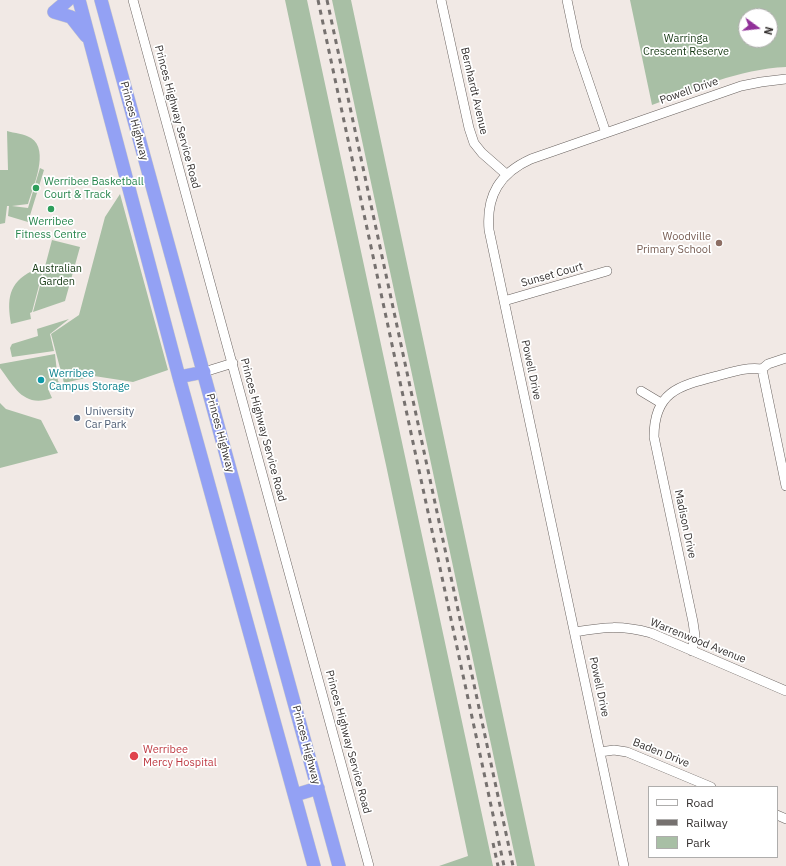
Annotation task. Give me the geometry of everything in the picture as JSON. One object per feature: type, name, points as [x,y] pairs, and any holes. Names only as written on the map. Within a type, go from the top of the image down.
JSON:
[{"type":"highway","points":[[68,0],[54,12],[71,17],[90,41]]},
{"type":"highway","points":[[80,3],[98,0]]},
{"type":"highway","name":"Princes Highway","points":[[101,0],[339,866]]},
{"type":"highway","name":"Princes Highway","points":[[80,3],[179,377],[314,866]]},
{"type":"highway","points":[[179,377],[204,372]]},
{"type":"highway","points":[[295,795],[318,788]]},
{"type":"street","name":"Princes Highway Service Road","points":[[132,0],[370,866]]},
{"type":"street","name":"Bernhardt Avenue","points":[[441,0],[474,143],[482,153],[506,174]]},
{"type":"street","points":[[567,0],[577,48],[606,133]]},
{"type":"street","name":"Powell Drive","points":[[624,866],[488,230],[489,206],[493,194],[506,174],[518,165],[531,159],[741,86],[786,79]]},
{"type":"street","name":"Sunset Court","points":[[504,301],[607,271]]},
{"type":"street","name":"Madison Drive","points":[[692,651],[695,636],[693,622],[654,437],[654,424],[657,412],[661,403],[670,393],[679,387],[695,381],[745,368],[762,369],[768,364],[786,358]]},
{"type":"street","points":[[204,372],[233,363]]},
{"type":"street","points":[[762,369],[786,486]]},
{"type":"street","points":[[640,391],[661,403]]},
{"type":"street","name":"Warrenwood Avenue","points":[[575,632],[615,626],[633,628],[650,633],[786,691]]},
{"type":"street","name":"Baden Drive","points":[[600,752],[614,750],[627,752],[709,786]]},
{"type":"green space","points":[[285,0],[307,0],[493,866],[439,866],[468,856],[386,465]]},
{"type":"green space","points":[[332,0],[351,0],[535,866],[517,866]]},
{"type":"green space","name":"Warringa Crescent Reserve","points":[[630,0],[786,0],[786,67],[751,72],[701,86],[652,105]]},
{"type":"green space","points":[[7,131],[31,138],[37,144],[40,160],[28,204],[12,206],[28,208],[40,168],[44,170],[28,222],[8,216],[9,206],[7,206],[5,223],[0,224],[0,170],[8,170]]},
{"type":"green space","points":[[120,194],[168,370],[133,382],[94,376],[64,383],[51,334],[79,315],[105,217]]},
{"type":"green space","name":"Australian Garden","points":[[52,240],[80,247],[65,301],[33,312]]},
{"type":"green space","points":[[32,271],[42,274],[32,312],[30,313],[31,319],[11,324],[9,307],[11,293],[18,281]]},
{"type":"green space","points":[[69,319],[50,334],[54,351],[12,357],[10,348],[12,344],[38,336],[37,329]]},
{"type":"green space","points":[[55,354],[58,381],[60,383],[48,389],[52,398],[34,400],[27,398],[16,389],[0,368],[0,364]]},
{"type":"green space","points":[[0,403],[6,409],[41,420],[58,453],[0,468]]},
{"type":"railway","points":[[318,0],[504,866]]},
{"type":"railway","points":[[327,0],[513,866]]},
{"type":"railway","points":[[493,843],[498,866]]},
{"type":"place","name":"Werribee Basketball Court & Track","points":[[36,188]]},
{"type":"place","name":"Werribee Fitness Centre","points":[[51,209]]},
{"type":"place","name":"Woodville Primary School","points":[[719,243]]},
{"type":"place","name":"Werribee Campus Storage","points":[[41,380]]},
{"type":"place","name":"University Car Park","points":[[77,418]]},
{"type":"place","name":"Werribee Mercy Hospital","points":[[134,756]]}]
